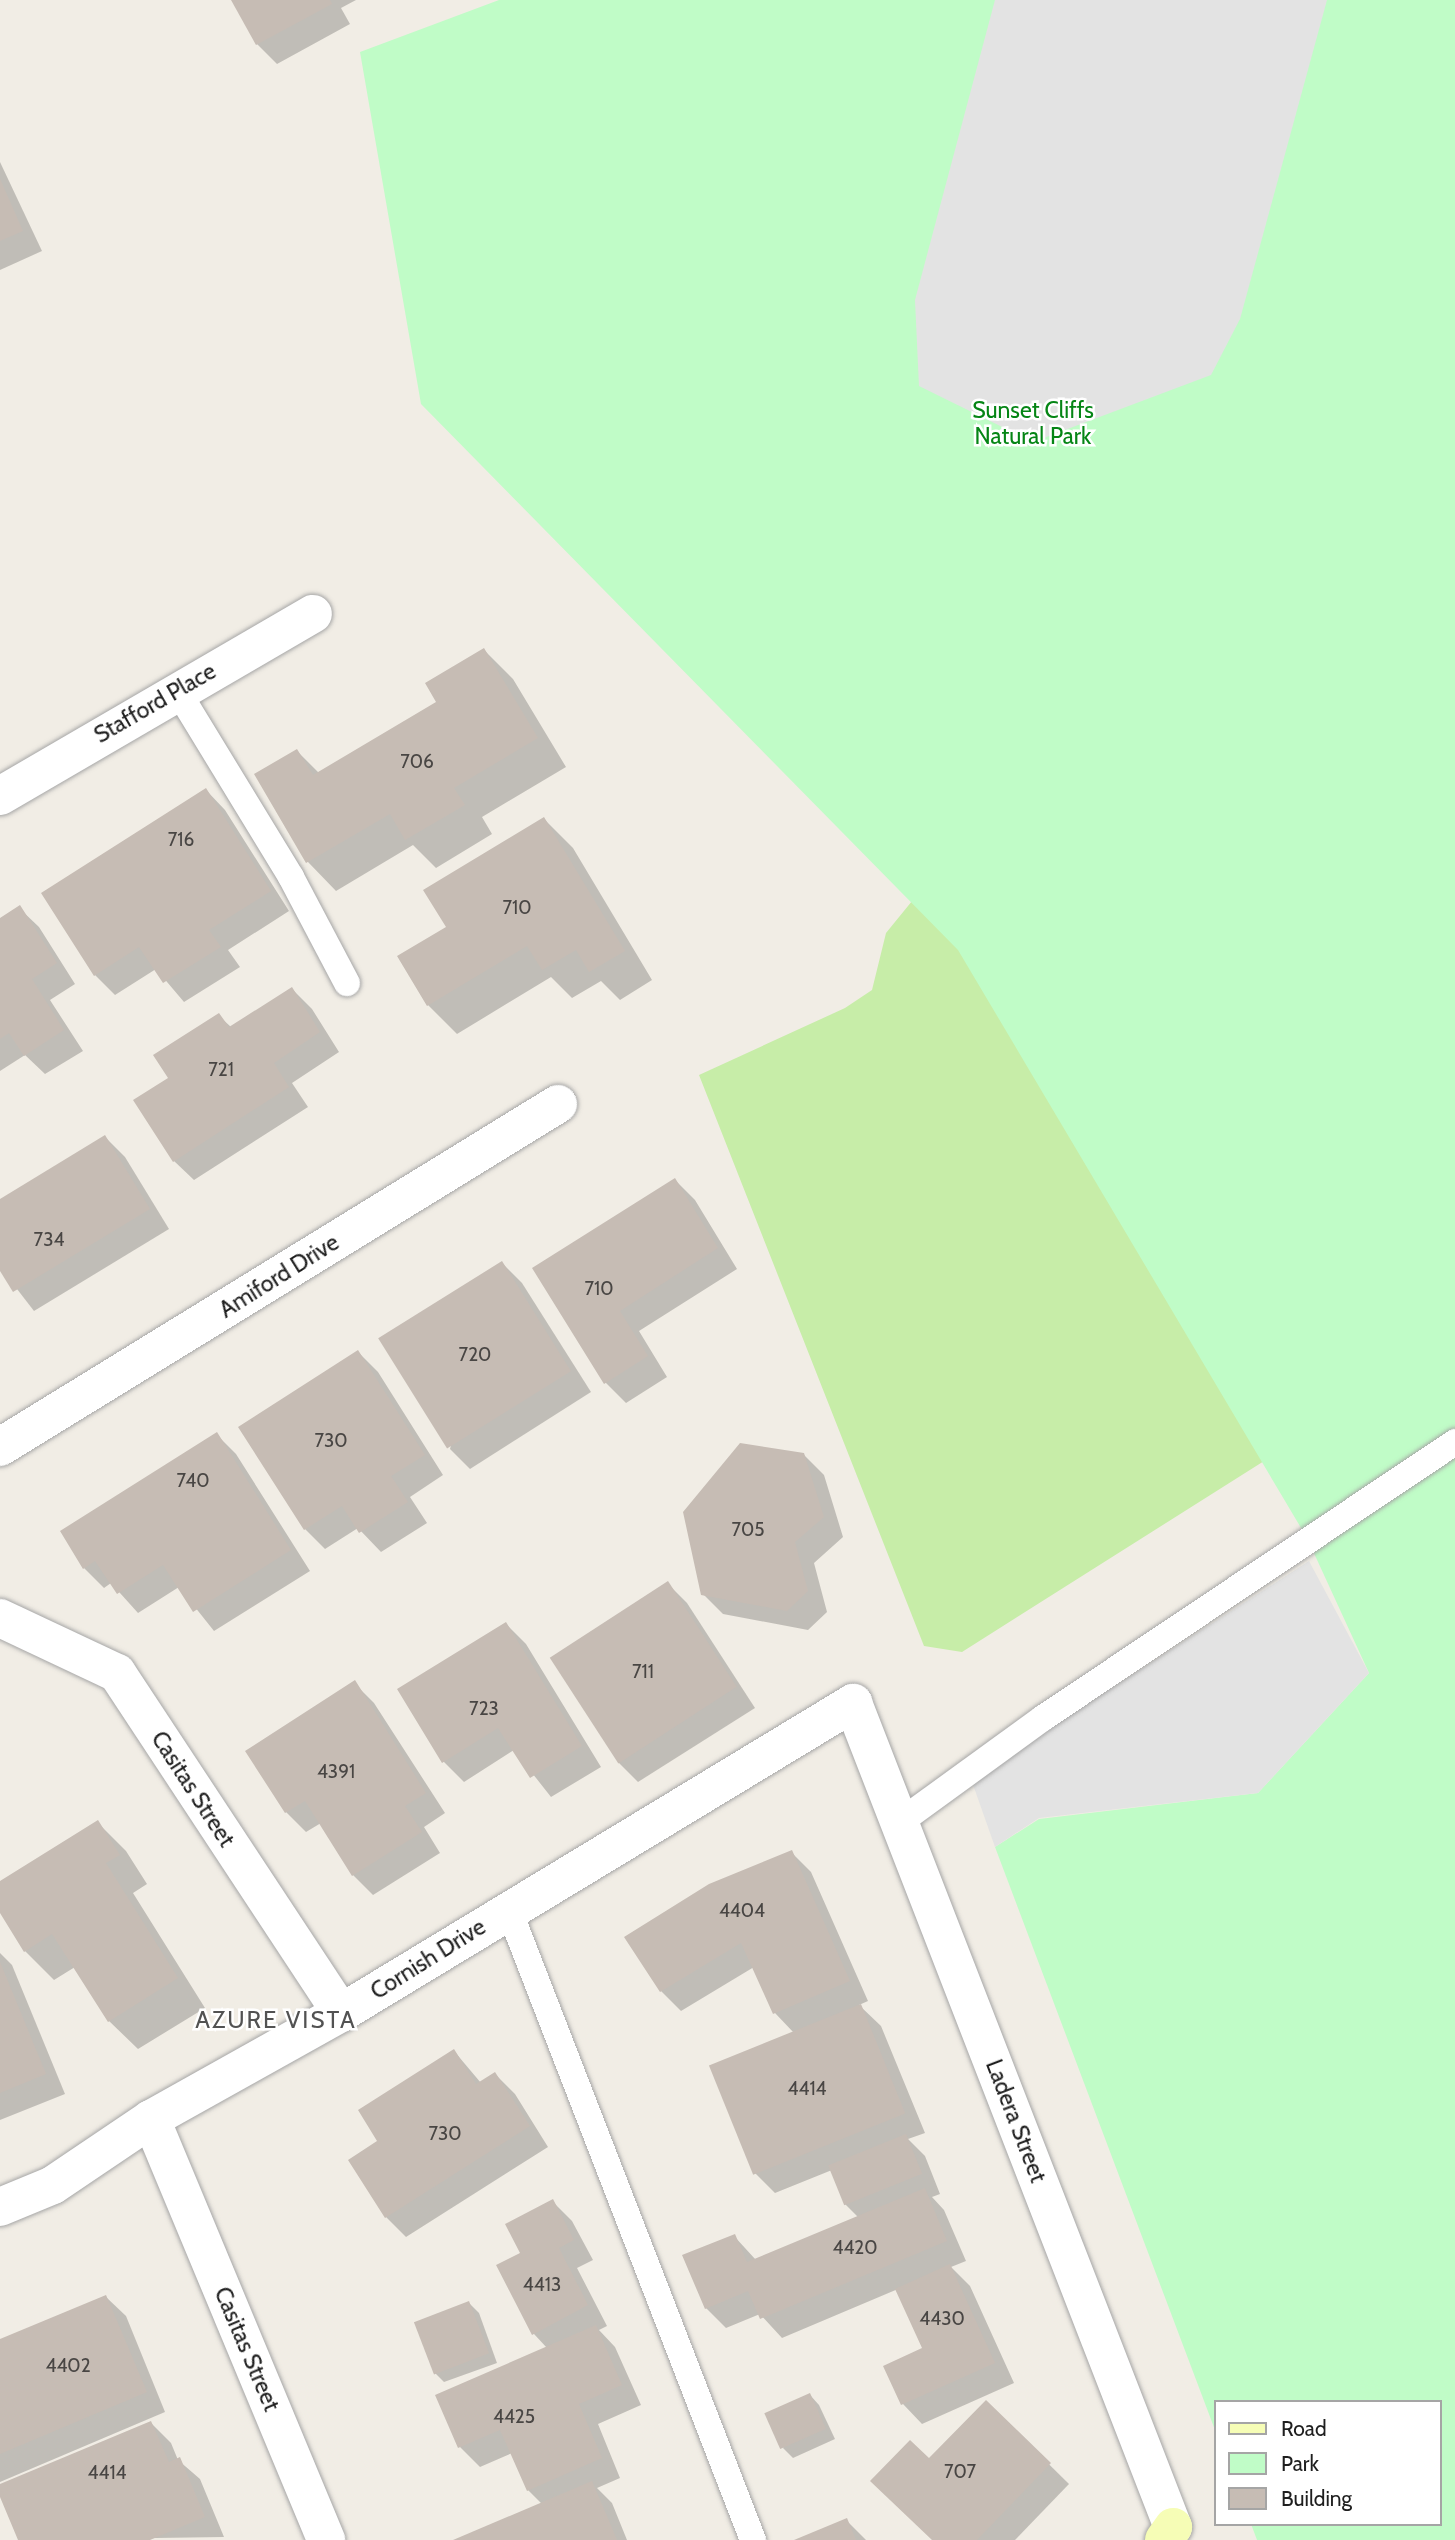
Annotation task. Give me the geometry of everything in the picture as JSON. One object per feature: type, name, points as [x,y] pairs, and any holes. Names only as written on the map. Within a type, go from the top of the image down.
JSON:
[{"type":"street","name":"Stafford Place","points":[[0,796],[177,690],[313,614]]},
{"type":"street","name":"Amiford Drive","points":[[0,1447],[558,1104]]},
{"type":"street","name":"Casitas Street","points":[[0,1618],[117,1673],[341,2013]]},
{"type":"street","name":"Ladera Street","points":[[853,1703],[1172,2536]]},
{"type":"street","name":"Cornish Drive","points":[[0,2207],[53,2185],[151,2119],[341,2013],[853,1703]]},
{"type":"street","name":"Casitas Street","points":[[151,2119],[326,2540]]},
{"type":"lane","points":[[177,690],[291,877],[347,982]]},
{"type":"lane","points":[[900,1822],[1043,1718],[1455,1442]]},
{"type":"lane","points":[[509,1910],[753,2540]]},
{"type":"green space","name":"Sunset Cliffs Natural Park","points":[[499,0],[1455,0],[1455,2540],[1257,2540],[1252,2526],[1441,2526],[1441,2400],[1214,2400],[1214,2427],[995,1847],[1039,1819],[1258,1793],[1369,1673],[1307,1538],[958,950],[421,404],[360,52]]},
{"type":"green space","points":[[943,863],[1381,1387],[962,1652],[924,1646],[699,1075],[845,1008],[872,990],[886,933]]},
{"type":"shaded area","points":[[995,0],[1327,0],[1240,319],[1211,375],[1033,442],[919,386],[915,300]]},
{"type":"shaded area","points":[[1309,1561],[1369,1673],[1258,1793],[1039,1818],[995,1847],[971,1779]]},
{"type":"building","points":[[231,0],[330,0],[332,4],[256,45]]},
{"type":"building","points":[[0,179],[23,231],[0,241]]},
{"type":"building","points":[[484,648],[538,738],[454,788],[465,805],[405,840],[390,814],[306,863],[254,774],[297,749],[313,775],[436,702],[425,683]]},
{"type":"building","points":[[206,788],[271,891],[209,930],[221,947],[163,983],[139,947],[94,976],[41,893]]},
{"type":"building","points":[[544,817],[625,951],[589,972],[576,950],[542,970],[527,946],[427,1006],[397,956],[446,927],[423,890]]},
{"type":"building","points":[[20,905],[57,963],[32,979],[64,1030],[24,1056],[9,1033],[0,1039],[0,918]]},
{"type":"building","points":[[292,987],[320,1032],[274,1063],[289,1087],[173,1162],[133,1100],[168,1078],[153,1055],[219,1013],[229,1027]]},
{"type":"building","points":[[105,1135],[150,1209],[13,1292],[0,1271],[0,1199]]},
{"type":"building","points":[[675,1178],[718,1248],[620,1311],[648,1356],[604,1384],[532,1268]]},
{"type":"building","points":[[502,1261],[571,1371],[447,1449],[378,1338]]},
{"type":"building","points":[[358,1350],[425,1455],[391,1476],[408,1502],[359,1533],[342,1506],[304,1530],[238,1427]]},
{"type":"building","points":[[217,1432],[291,1550],[193,1612],[163,1565],[117,1594],[95,1561],[83,1569],[60,1531]]},
{"type":"building","points":[[740,1443],[804,1453],[824,1517],[795,1542],[808,1591],[787,1611],[701,1595],[683,1512]]},
{"type":"building","points":[[668,1581],[737,1687],[618,1763],[550,1658]]},
{"type":"building","points":[[506,1622],[582,1746],[530,1778],[498,1728],[442,1763],[397,1689]]},
{"type":"building","points":[[355,1680],[426,1793],[405,1806],[422,1832],[352,1876],[305,1801],[285,1813],[245,1751]]},
{"type":"building","points":[[98,1820],[120,1855],[106,1863],[178,1978],[108,2022],[52,1934],[24,1952],[0,1913],[0,1881]]},
{"type":"building","points":[[792,1850],[850,1981],[773,2014],[741,1943],[660,1992],[624,1937],[709,1884]]},
{"type":"building","points":[[0,1962],[46,2074],[0,2093]]},
{"type":"building","points":[[861,2004],[905,2113],[753,2175],[709,2065]]},
{"type":"building","points":[[454,2049],[476,2084],[495,2072],[530,2126],[385,2218],[348,2160],[377,2141],[358,2110]]},
{"type":"building","points":[[906,2134],[922,2174],[844,2205],[828,2165]]},
{"type":"building","points":[[925,2188],[947,2241],[760,2319],[748,2291],[705,2309],[682,2255],[735,2234],[747,2262]]},
{"type":"building","points":[[553,2199],[574,2240],[559,2248],[588,2305],[532,2335],[496,2265],[520,2253],[505,2224]]},
{"type":"building","points":[[950,2264],[995,2363],[901,2405],[883,2366],[922,2348],[895,2289]]},
{"type":"building","points":[[106,2295],[147,2392],[0,2454],[0,2339]]},
{"type":"building","points":[[469,2301],[489,2353],[434,2374],[414,2322]]},
{"type":"building","points":[[596,2325],[622,2385],[579,2404],[602,2458],[527,2491],[500,2430],[458,2448],[435,2395]]},
{"type":"building","points":[[810,2393],[826,2429],[780,2449],[764,2413]]},
{"type":"building","points":[[986,2400],[1051,2463],[977,2540],[932,2540],[870,2481],[910,2440],[929,2458]]},
{"type":"building","points":[[151,2421],[169,2462],[180,2457],[205,2517],[150,2540],[18,2540],[0,2497],[0,2484]]},
{"type":"building","points":[[592,2481],[617,2540],[453,2540]]},
{"type":"building","points":[[847,2518],[856,2540],[794,2540]]},
{"type":"district","name":"AZURE VISTA","points":[[276,2020]]}]
